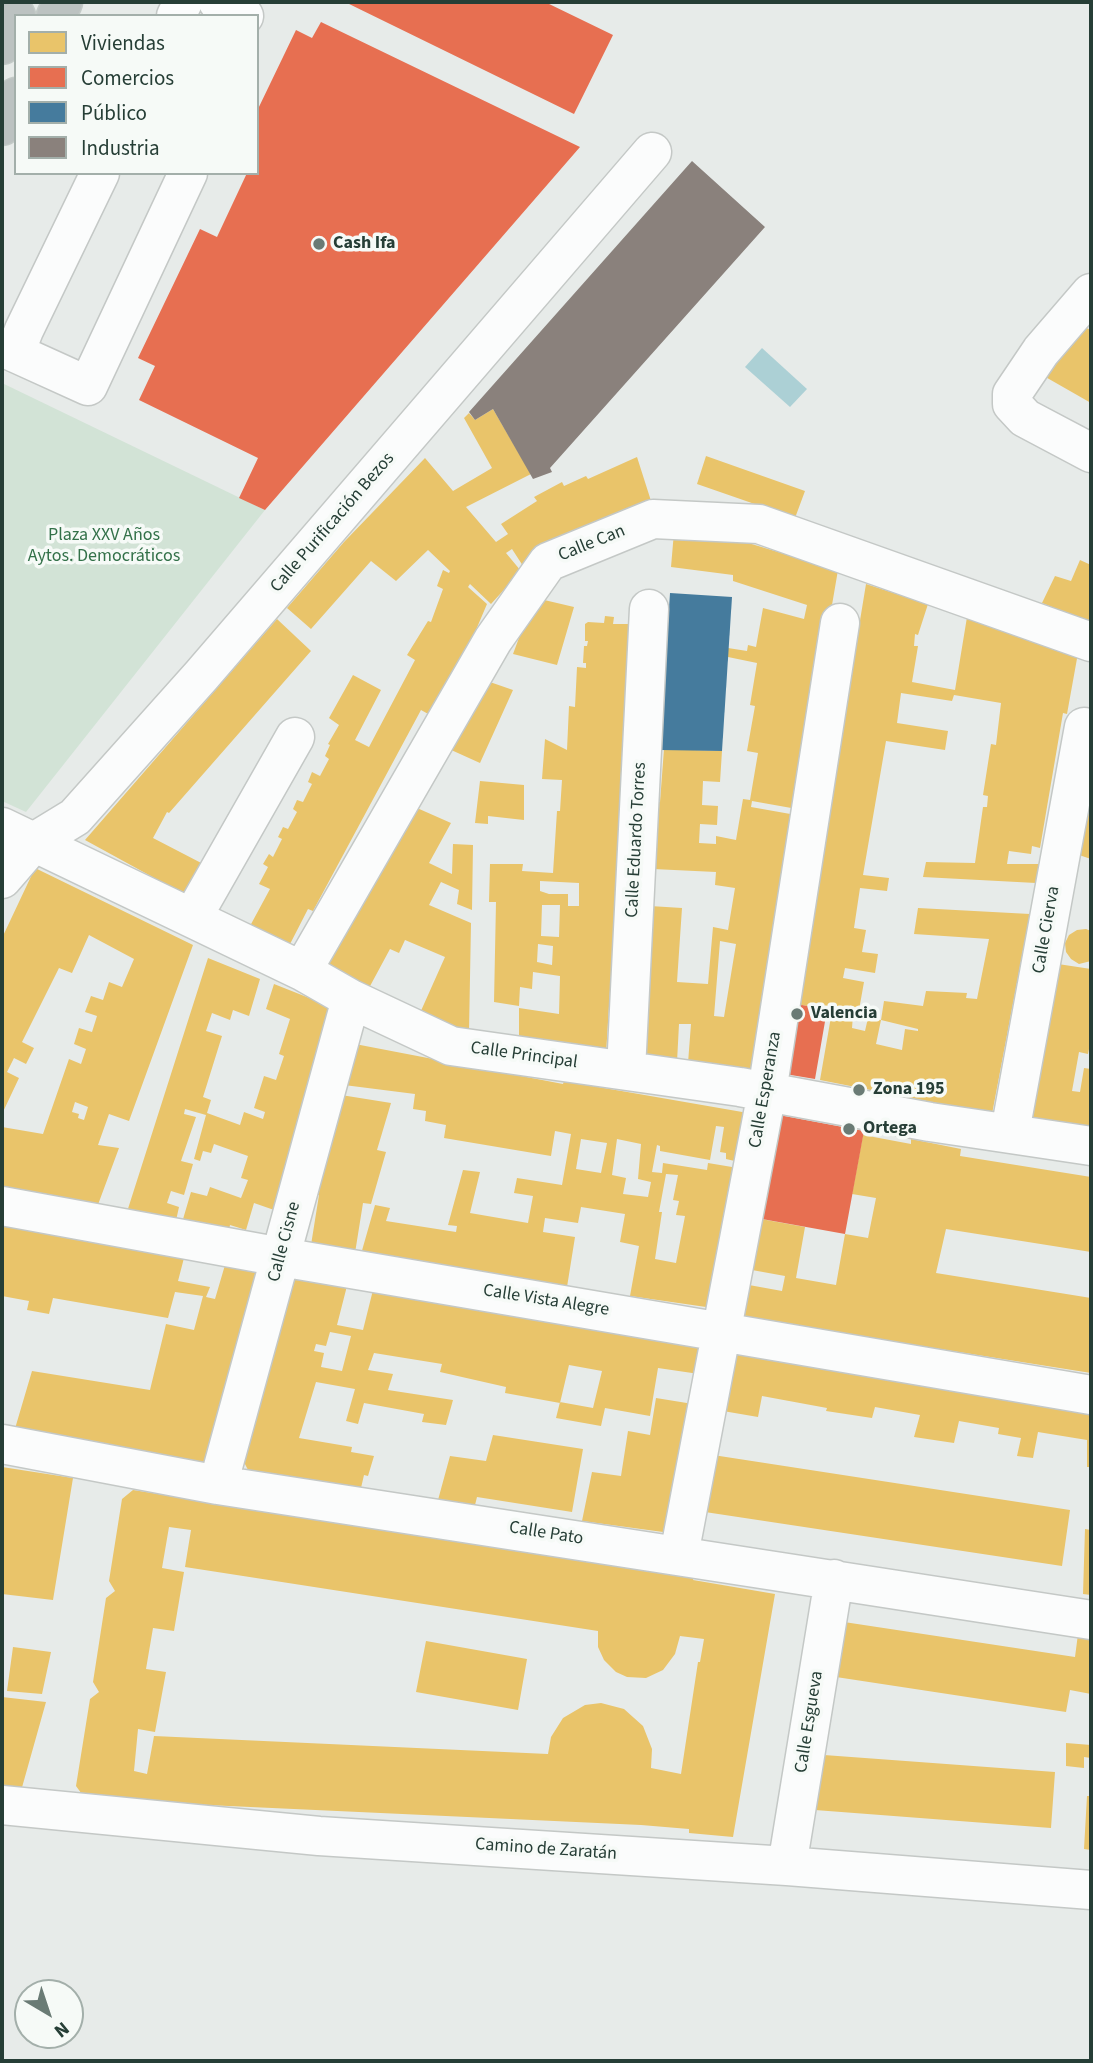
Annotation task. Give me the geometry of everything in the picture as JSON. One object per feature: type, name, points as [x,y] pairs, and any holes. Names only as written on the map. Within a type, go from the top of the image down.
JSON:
[{"type":"highway","points":[[2,45],[14,20]]},
{"type":"highway","points":[[2,126],[14,101]]},
{"type":"street","points":[[218,2],[239,14]]},
{"type":"street","name":"Calle Purificación Bezos","points":[[2,879],[18,834],[75,817],[201,676],[652,152]]},
{"type":"street","points":[[99,175],[10,337],[88,386],[187,175]]},
{"type":"street","points":[[1091,293],[1041,351],[1012,394],[1012,404],[1025,418],[1091,453]]},
{"type":"street","name":"Calle Can","points":[[302,971],[493,640],[548,562],[653,520],[759,524],[1091,642]]},
{"type":"street","name":"Calle Eduardo Torres","points":[[626,1070],[649,609]]},
{"type":"street","name":"Calle Esperanza","points":[[679,1555],[768,1092],[840,622]]},
{"type":"street","name":"Calle Cierva","points":[[1010,1132],[1084,727]]},
{"type":"street","points":[[192,918],[295,737]]},
{"type":"street","name":"Calle Principal","points":[[18,834],[451,1046],[768,1092],[930,1122],[1091,1146]]},
{"type":"street","name":"Calle Cisne","points":[[218,1485],[351,999]]},
{"type":"street","name":"Calle Vista Alegre","points":[[2,1206],[281,1257],[722,1330],[1091,1395]]},
{"type":"street","name":"Calle Pato","points":[[2,1444],[218,1485],[1091,1620]]},
{"type":"street","name":"Calle Esgueva","points":[[787,1866],[834,1579]]},
{"type":"street","name":"Camino de Zaratán","points":[[2,1805],[319,1836],[787,1866],[1091,1890]]},
{"type":"green space","name":"Plaza XXV Años Aytos. Democráticos","points":[[2,383],[265,510],[26,812],[2,801]]},
{"type":"water","points":[[762,348],[807,389],[790,407],[745,367]]},
{"type":"building: Viviendas","points":[[1080,325],[1091,330],[1091,403],[1042,375]]},
{"type":"building: Viviendas","points":[[493,409],[531,474],[466,507],[496,542],[508,534],[501,524],[537,501],[534,497],[562,482],[564,486],[586,476],[588,479],[637,457],[652,504],[525,569],[512,549],[506,553],[521,571],[491,604],[470,584],[468,587],[487,604],[470,644],[430,715],[421,710],[313,911],[308,909],[289,946],[250,926],[270,889],[259,884],[268,867],[263,864],[269,854],[273,857],[282,839],[278,837],[283,827],[288,829],[297,812],[293,809],[297,800],[303,802],[312,784],[308,782],[312,772],[320,776],[329,759],[325,756],[330,745],[328,744],[339,725],[329,718],[353,675],[381,690],[355,740],[369,747],[415,660],[407,655],[428,621],[431,622],[443,589],[437,586],[443,570],[449,573],[450,571],[428,550],[396,581],[371,561],[311,629],[287,608],[344,542],[425,458],[453,491],[492,468],[464,418],[469,413],[475,420]]},
{"type":"building: Viviendas","points":[[706,456],[805,491],[795,518],[697,484]]},
{"type":"building: Viviendas","points":[[674,532],[735,539],[838,570],[797,809],[752,801],[751,807],[796,815],[753,1070],[688,1063],[691,1024],[679,1024],[677,1062],[640,1057],[650,906],[682,908],[677,982],[708,984],[713,927],[728,930],[735,888],[715,885],[716,872],[653,869],[657,802],[660,802],[664,749],[722,751],[720,782],[703,781],[702,805],[718,806],[717,825],[700,824],[699,843],[716,844],[716,836],[736,840],[743,799],[750,800],[758,753],[747,751],[755,706],[750,705],[757,663],[728,657],[728,648],[747,651],[748,645],[756,647],[763,608],[804,619],[807,605],[733,581],[733,575],[671,567]],"holes":[[[720,941],[736,944],[724,1017],[714,1016]]]},
{"type":"building: Viviendas","points":[[1080,560],[1091,565],[1091,623],[1042,603],[1055,576],[1071,581]]},
{"type":"building: Viviendas","points":[[866,584],[928,604],[918,635],[915,634],[914,646],[918,646],[912,682],[955,690],[968,611],[1078,653],[1067,714],[1063,713],[1040,848],[1032,846],[1031,854],[1009,851],[1007,864],[1040,864],[1036,883],[923,877],[926,862],[975,863],[983,807],[987,807],[988,796],[983,795],[991,744],[996,745],[1001,703],[954,695],[952,701],[901,693],[897,723],[948,731],[945,750],[886,741],[863,875],[889,878],[887,891],[860,888],[854,928],[866,930],[862,952],[878,954],[875,973],[845,968],[843,978],[864,982],[859,1010],[863,1011],[862,1016],[853,1015],[852,1028],[865,1031],[868,1018],[881,1020],[884,1001],[923,1006],[926,991],[967,993],[966,998],[977,999],[989,939],[914,934],[918,908],[1030,914],[992,1114],[820,1080],[832,1011],[797,1004]],"holes":[[[881,1020],[918,1029],[918,1031],[905,1029],[902,1050],[876,1044]]]},
{"type":"building: Viviendas","points":[[540,599],[574,607],[557,665],[513,654],[529,611]]},
{"type":"building: Viviendas","points":[[605,616],[614,617],[613,624],[632,624],[620,785],[622,784],[621,816],[606,1054],[519,1040],[519,1008],[559,1014],[560,976],[533,972],[532,989],[520,987],[519,1006],[494,1002],[496,902],[489,902],[490,864],[523,864],[522,871],[553,873],[562,780],[542,779],[545,739],[567,750],[569,706],[575,707],[577,667],[586,668],[586,663],[583,663],[584,646],[587,646],[588,641],[585,641],[585,624],[604,623]],"holes":[[[540,881],[579,883],[579,906],[568,906],[568,894],[540,891]],[[542,905],[560,905],[559,937],[541,936]],[[538,944],[553,946],[552,965],[537,962]]]},
{"type":"building: Viviendas","points":[[277,619],[311,651],[169,813],[167,812],[153,838],[207,866],[189,897],[85,840]]},
{"type":"building: Viviendas","points":[[487,681],[513,690],[480,763],[449,749]]},
{"type":"building: Viviendas","points":[[480,781],[524,785],[524,820],[488,816],[488,824],[475,823]]},
{"type":"building: Viviendas","points":[[1091,797],[1091,859],[1079,855]]},
{"type":"building: Viviendas","points":[[417,808],[451,823],[429,863],[452,874],[453,844],[473,845],[472,910],[457,904],[459,890],[441,882],[429,905],[471,923],[469,1032],[420,1013],[445,957],[405,940],[399,953],[390,949],[369,988],[327,967]]},
{"type":"building: Viviendas","points":[[35,868],[193,945],[129,1121],[109,1114],[98,1145],[119,1148],[96,1210],[2,1193],[2,1127],[43,1134],[69,1059],[81,1064],[86,1049],[74,1044],[79,1028],[92,1032],[97,1016],[85,1012],[91,996],[103,1000],[109,982],[122,987],[134,959],[89,935],[72,973],[59,968],[22,1042],[34,1048],[26,1064],[14,1058],[7,1072],[19,1078],[2,1114],[2,938]],"holes":[[[75,1102],[88,1107],[84,1120],[78,1118],[79,1114],[72,1112]]]},
{"type":"building: Viviendas","points":[[1086,929],[1091,931],[1091,961],[1079,964],[1066,952],[1065,943],[1069,935]]},
{"type":"building: Viviendas","points":[[208,958],[260,979],[249,1016],[233,1010],[230,1020],[212,1013],[206,1031],[222,1036],[203,1097],[211,1100],[207,1113],[240,1125],[244,1112],[263,1119],[265,1112],[254,1108],[264,1076],[276,1080],[284,1056],[279,1054],[290,1019],[266,1009],[274,984],[337,1009],[277,1211],[254,1203],[246,1230],[230,1225],[228,1235],[181,1226],[191,1192],[207,1196],[210,1187],[241,1198],[248,1180],[241,1178],[248,1156],[214,1144],[211,1153],[203,1151],[200,1161],[194,1159],[206,1115],[185,1109],[184,1114],[196,1117],[181,1161],[193,1164],[184,1195],[171,1191],[167,1203],[179,1207],[175,1225],[126,1215]]},
{"type":"building: Viviendas","points":[[1058,964],[1091,969],[1091,1039],[1088,1054],[1079,1052],[1072,1091],[1080,1092],[1084,1068],[1091,1069],[1091,1130],[1030,1119]]},
{"type":"building: Viviendas","points":[[355,1044],[563,1084],[564,1081],[748,1113],[739,1162],[726,1159],[726,1153],[720,1152],[724,1127],[716,1126],[710,1160],[660,1151],[660,1146],[657,1145],[652,1172],[662,1173],[663,1163],[707,1170],[708,1163],[738,1168],[713,1308],[630,1296],[639,1246],[620,1242],[625,1214],[581,1207],[578,1223],[545,1218],[543,1232],[575,1237],[567,1287],[361,1254],[375,1205],[390,1208],[386,1221],[456,1232],[457,1226],[448,1225],[463,1170],[480,1172],[470,1213],[528,1223],[533,1196],[514,1193],[517,1178],[562,1185],[571,1134],[555,1131],[551,1156],[444,1138],[446,1125],[425,1121],[426,1111],[413,1109],[415,1094],[344,1085]],"holes":[[[581,1139],[607,1143],[601,1173],[576,1169]],[[617,1139],[641,1144],[638,1179],[651,1182],[648,1197],[623,1194],[626,1178],[612,1175]],[[666,1174],[678,1175],[673,1200],[679,1201],[676,1215],[685,1216],[676,1263],[655,1259],[662,1212],[659,1212]]]},
{"type":"building: Viviendas","points":[[341,1095],[391,1103],[377,1150],[386,1152],[371,1204],[363,1203],[355,1253],[311,1245],[319,1195],[314,1194]]},
{"type":"building: Viviendas","points":[[863,1135],[911,1144],[911,1139],[961,1149],[960,1156],[1091,1177],[1091,1252],[946,1229],[936,1273],[1091,1298],[1091,1373],[744,1318],[749,1285],[782,1291],[785,1276],[752,1270],[761,1219],[805,1227],[796,1278],[836,1285],[845,1234],[868,1238],[876,1198],[852,1194]]},
{"type":"building: Viviendas","points":[[2,1226],[184,1258],[178,1281],[210,1287],[206,1297],[215,1299],[225,1265],[262,1270],[211,1464],[14,1432],[32,1371],[150,1390],[166,1324],[194,1330],[203,1296],[175,1292],[168,1318],[53,1298],[49,1314],[27,1310],[29,1301],[2,1296]]},
{"type":"building: Viviendas","points":[[292,1272],[348,1282],[337,1325],[363,1330],[374,1286],[705,1341],[699,1374],[658,1368],[650,1416],[605,1408],[601,1426],[556,1418],[560,1403],[505,1393],[506,1387],[440,1372],[442,1364],[374,1353],[368,1370],[393,1374],[388,1390],[453,1400],[446,1425],[422,1422],[424,1414],[364,1403],[358,1424],[346,1421],[355,1389],[316,1382],[299,1438],[352,1447],[351,1452],[374,1456],[368,1476],[364,1475],[361,1488],[248,1470],[244,1462]],"holes":[[[330,1332],[351,1336],[342,1371],[321,1367],[324,1353],[314,1351],[316,1344],[326,1346]],[[569,1365],[602,1371],[593,1408],[560,1402]]]},
{"type":"building: Viviendas","points":[[737,1349],[1091,1412],[1091,1467],[1087,1467],[1087,1440],[1038,1432],[1033,1458],[1017,1456],[1021,1438],[998,1434],[999,1428],[959,1421],[954,1443],[914,1437],[920,1415],[875,1407],[872,1418],[826,1411],[827,1408],[762,1396],[758,1417],[723,1411]]},
{"type":"building: Viviendas","points":[[656,1398],[693,1404],[663,1532],[582,1521],[592,1472],[621,1476],[628,1431],[650,1435]]},
{"type":"building: Viviendas","points":[[493,1435],[583,1449],[572,1512],[477,1497],[475,1505],[438,1500],[450,1456],[486,1461]]},
{"type":"building: Viviendas","points":[[713,1455],[1070,1510],[1062,1566],[705,1512]]},
{"type":"building: Viviendas","points":[[2,1467],[73,1478],[53,1600],[2,1594]]},
{"type":"building: Viviendas","points":[[133,1490],[694,1577],[693,1580],[775,1594],[733,1837],[689,1833],[689,1829],[641,1825],[84,1797],[76,1786],[90,1699],[99,1692],[93,1682],[106,1598],[115,1591],[109,1581],[122,1499]],"holes":[[[169,1527],[191,1530],[185,1567],[598,1631],[598,1647],[604,1660],[616,1672],[627,1677],[646,1678],[663,1670],[675,1654],[680,1636],[704,1639],[681,1774],[651,1768],[652,1749],[643,1726],[624,1709],[601,1703],[585,1705],[563,1718],[551,1737],[548,1754],[154,1736],[147,1774],[134,1771],[138,1729],[155,1732],[166,1672],[146,1669],[153,1628],[174,1631],[184,1572],[162,1568]]]},
{"type":"building: Viviendas","points":[[1085,1529],[1091,1530],[1091,1595],[1083,1594]]},
{"type":"building: Viviendas","points":[[844,1622],[1075,1657],[1078,1634],[1091,1636],[1091,1694],[1070,1690],[1066,1712],[836,1677]]},
{"type":"building: Viviendas","points":[[426,1641],[527,1659],[518,1710],[416,1692]]},
{"type":"building: Viviendas","points":[[13,1647],[51,1652],[42,1694],[7,1691]]},
{"type":"building: Viviendas","points":[[2,1697],[46,1702],[21,1791],[2,1788]]},
{"type":"building: Viviendas","points":[[1066,1743],[1091,1745],[1091,1758],[1084,1757],[1084,1768],[1066,1766]]},
{"type":"building: Viviendas","points":[[824,1755],[1055,1772],[1051,1828],[815,1810]]},
{"type":"building: Viviendas","points":[[1087,1796],[1091,1796],[1091,1850],[1084,1849]]},
{"type":"building: Comercios","points":[[345,2],[545,2],[613,35],[574,114]]},
{"type":"building: Comercios","points":[[321,22],[580,147],[265,510],[239,498],[258,458],[139,400],[155,366],[138,358],[200,229],[217,237],[246,175],[259,175],[259,107],[296,30],[312,38]]},
{"type":"building: Comercios","points":[[797,1004],[827,1010],[815,1079],[785,1074]]},
{"type":"building: Comercios","points":[[779,1115],[864,1131],[845,1234],[762,1219]]},
{"type":"building: Público","points":[[670,593],[732,597],[722,751],[660,750]]},
{"type":"building: Industria","points":[[692,161],[765,227],[550,468],[552,472],[533,479],[493,409],[475,420],[469,412]]},
{"type":"place","name":"Cash Ifa","points":[[319,244]]},
{"type":"place","name":"Valencia","points":[[797,1014]]},
{"type":"place","name":"Zona 195","points":[[859,1090]]},
{"type":"place","name":"Ortega","points":[[849,1129]]}]
